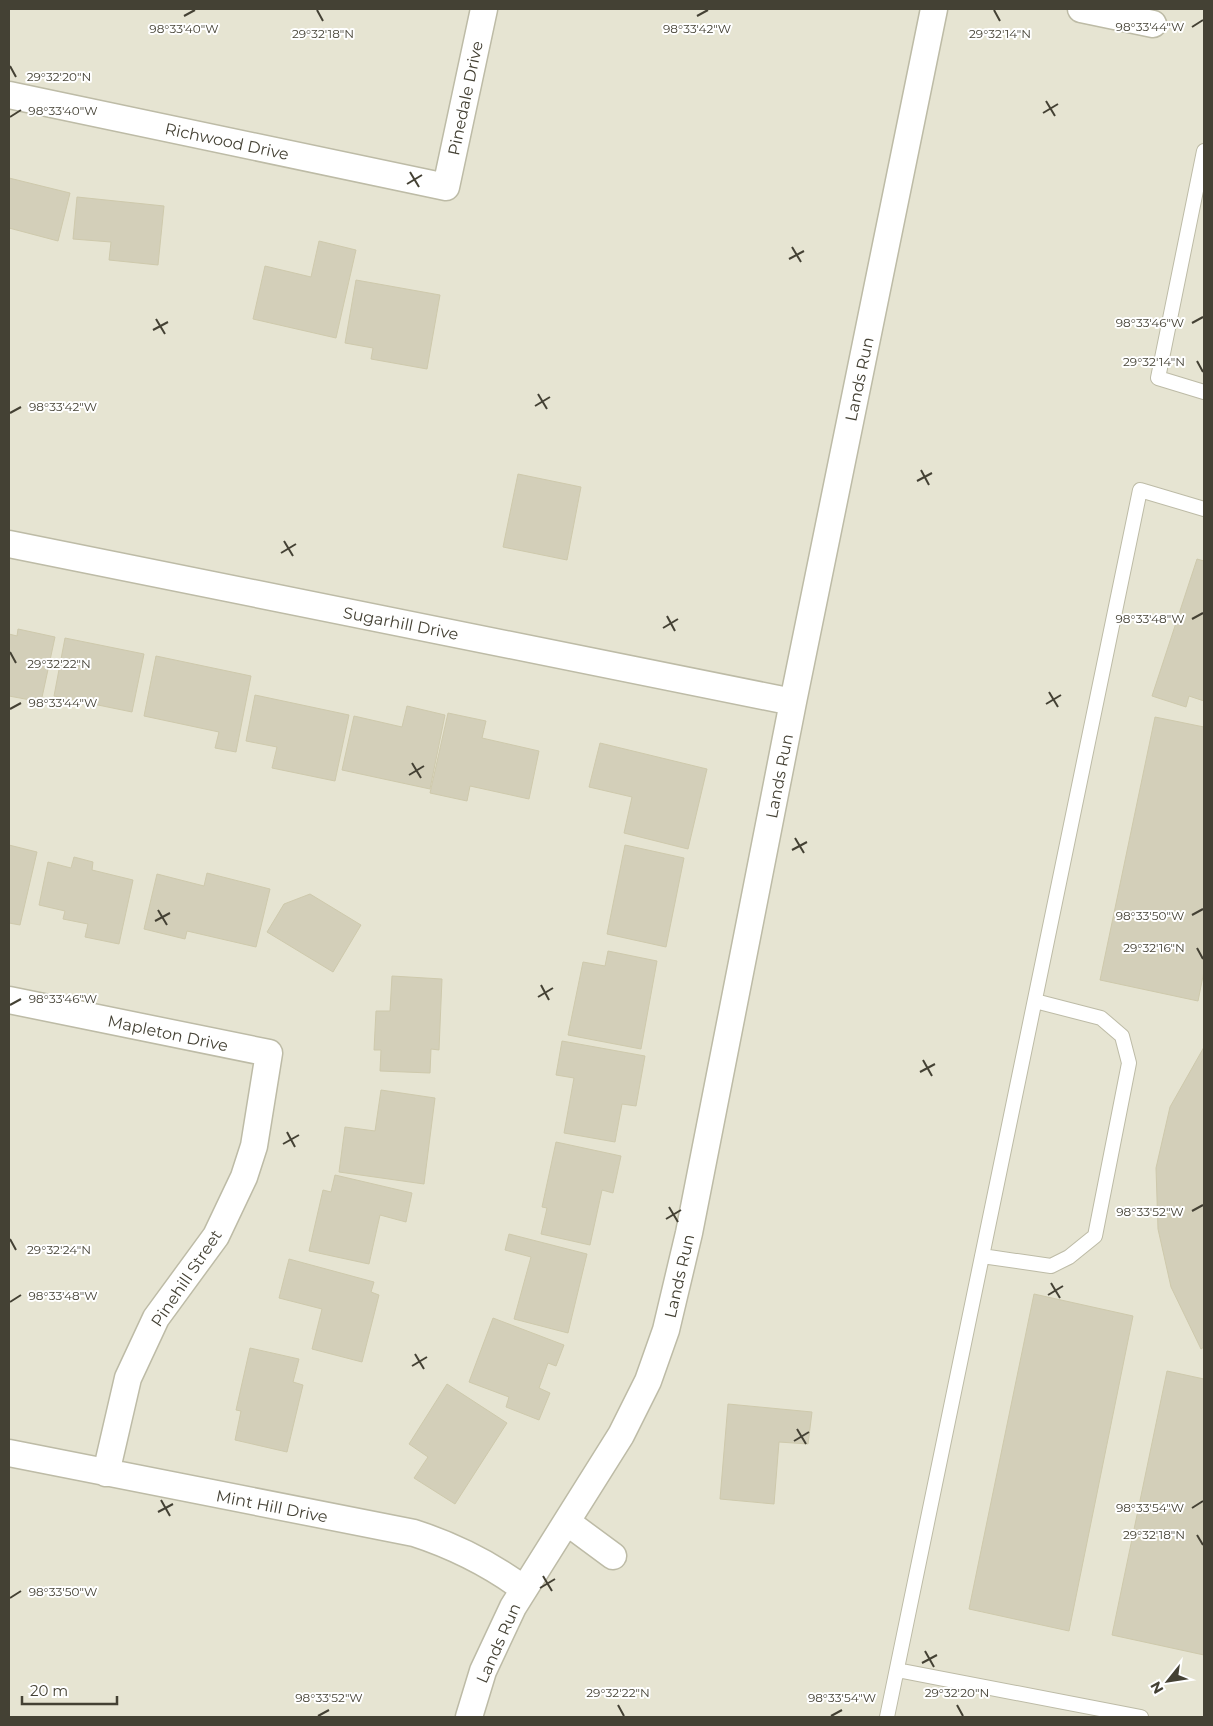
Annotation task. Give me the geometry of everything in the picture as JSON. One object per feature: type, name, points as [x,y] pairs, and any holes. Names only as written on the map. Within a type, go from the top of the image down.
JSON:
[{"type":"street","name":"Pinedale Drive","points":[[446,187],[484,9]]},
{"type":"street","name":"Lands Run","points":[[469,1717],[483,1671],[513,1607],[621,1435],[648,1381],[666,1330],[688,1233],[793,702],[934,9]]},
{"type":"street","points":[[1081,9],[1153,24]]},
{"type":"street","name":"Richwood Drive","points":[[9,95],[446,187]]},
{"type":"street","name":"Sugarhill Drive","points":[[9,544],[793,702]]},
{"type":"street","name":"Mapleton Drive","points":[[9,1000],[269,1053]]},
{"type":"street","name":"Pinehill Street","points":[[106,1473],[128,1378],[156,1318],[216,1236],[244,1178],[254,1146],[269,1053]]},
{"type":"street","name":"Mint Hill Drive","points":[[9,1453],[414,1533],[443,1542],[497,1569],[524,1589]]},
{"type":"street","points":[[567,1522],[613,1556]]},
{"type":"lane","points":[[1204,151],[1158,378],[1204,392]]},
{"type":"lane","points":[[887,1717],[1140,490],[1204,510]]},
{"type":"lane","points":[[982,1256],[1051,1266],[1069,1257],[1095,1236],[1130,1063],[1122,1036],[1101,1018],[1034,1001]]},
{"type":"lane","points":[[897,1670],[1141,1717]]},
{"type":"shaded area","points":[[9,9],[1204,9],[1204,1717],[9,1717]]},
{"type":"building","points":[[9,178],[70,193],[58,241],[9,228]]},
{"type":"building","points":[[77,197],[164,206],[158,265],[109,260],[111,242],[73,239]]},
{"type":"building","points":[[319,241],[356,250],[336,338],[253,319],[265,266],[311,277]]},
{"type":"building","points":[[356,280],[440,295],[427,369],[371,359],[373,348],[345,343]]},
{"type":"building","points":[[518,474],[581,487],[567,560],[503,547]]},
{"type":"building","points":[[1197,559],[1204,561],[1204,701],[1189,696],[1186,707],[1152,696]]},
{"type":"building","points":[[18,629],[55,637],[41,702],[9,696],[9,634],[17,636]]},
{"type":"building","points":[[65,638],[144,654],[132,712],[54,696]]},
{"type":"building","points":[[156,656],[251,676],[236,752],[215,748],[219,732],[144,716]]},
{"type":"building","points":[[255,695],[349,715],[335,781],[272,768],[277,747],[246,741]]},
{"type":"building","points":[[407,706],[445,715],[430,789],[342,770],[354,716],[402,727]]},
{"type":"building","points":[[448,713],[486,721],[482,738],[539,751],[529,799],[470,786],[467,801],[430,793]]},
{"type":"building","points":[[1155,717],[1204,727],[1204,971],[1198,1001],[1100,980]]},
{"type":"building","points":[[600,743],[707,769],[688,849],[624,833],[632,797],[589,787]]},
{"type":"building","points":[[9,845],[37,852],[20,925],[9,923]]},
{"type":"building","points":[[625,845],[684,858],[666,947],[607,934]]},
{"type":"building","points":[[74,857],[93,862],[92,870],[133,880],[119,944],[85,937],[88,924],[63,919],[65,911],[39,905],[48,862],[71,868]]},
{"type":"building","points":[[207,873],[270,889],[256,947],[187,931],[185,939],[144,929],[157,874],[204,886]]},
{"type":"building","points":[[310,894],[361,925],[333,972],[267,932],[284,904]]},
{"type":"building","points":[[608,951],[657,961],[641,1049],[568,1035],[583,962],[605,966]]},
{"type":"building","points":[[392,976],[442,979],[439,1050],[431,1049],[430,1073],[380,1071],[381,1050],[374,1050],[376,1011],[390,1011]]},
{"type":"building","points":[[562,1041],[645,1056],[636,1106],[622,1104],[615,1142],[564,1133],[574,1078],[556,1075]]},
{"type":"building","points":[[1204,1047],[1204,1347],[1201,1349],[1171,1287],[1158,1229],[1156,1168],[1170,1107]]},
{"type":"building","points":[[381,1090],[435,1098],[424,1184],[339,1172],[345,1127],[375,1131]]},
{"type":"building","points":[[556,1142],[621,1156],[613,1193],[602,1190],[590,1245],[541,1234],[547,1208],[542,1207]]},
{"type":"building","points":[[335,1175],[412,1193],[406,1222],[380,1215],[369,1264],[309,1251],[323,1190],[331,1192]]},
{"type":"building","points":[[509,1234],[587,1254],[568,1333],[514,1319],[531,1257],[505,1250]]},
{"type":"building","points":[[289,1259],[374,1282],[371,1292],[379,1295],[362,1362],[312,1349],[322,1309],[279,1298]]},
{"type":"building","points":[[1034,1294],[1133,1316],[1069,1631],[969,1609]]},
{"type":"building","points":[[493,1318],[564,1345],[556,1366],[548,1363],[539,1388],[550,1393],[539,1420],[506,1407],[509,1397],[469,1382]]},
{"type":"building","points":[[250,1348],[299,1359],[293,1382],[303,1385],[287,1452],[235,1440],[241,1411],[236,1410]]},
{"type":"building","points":[[1167,1371],[1204,1379],[1204,1655],[1112,1635]]},
{"type":"building","points":[[447,1384],[507,1423],[455,1504],[414,1478],[428,1457],[409,1444]]},
{"type":"building","points":[[728,1404],[812,1412],[808,1444],[779,1442],[774,1504],[720,1499]]}]
